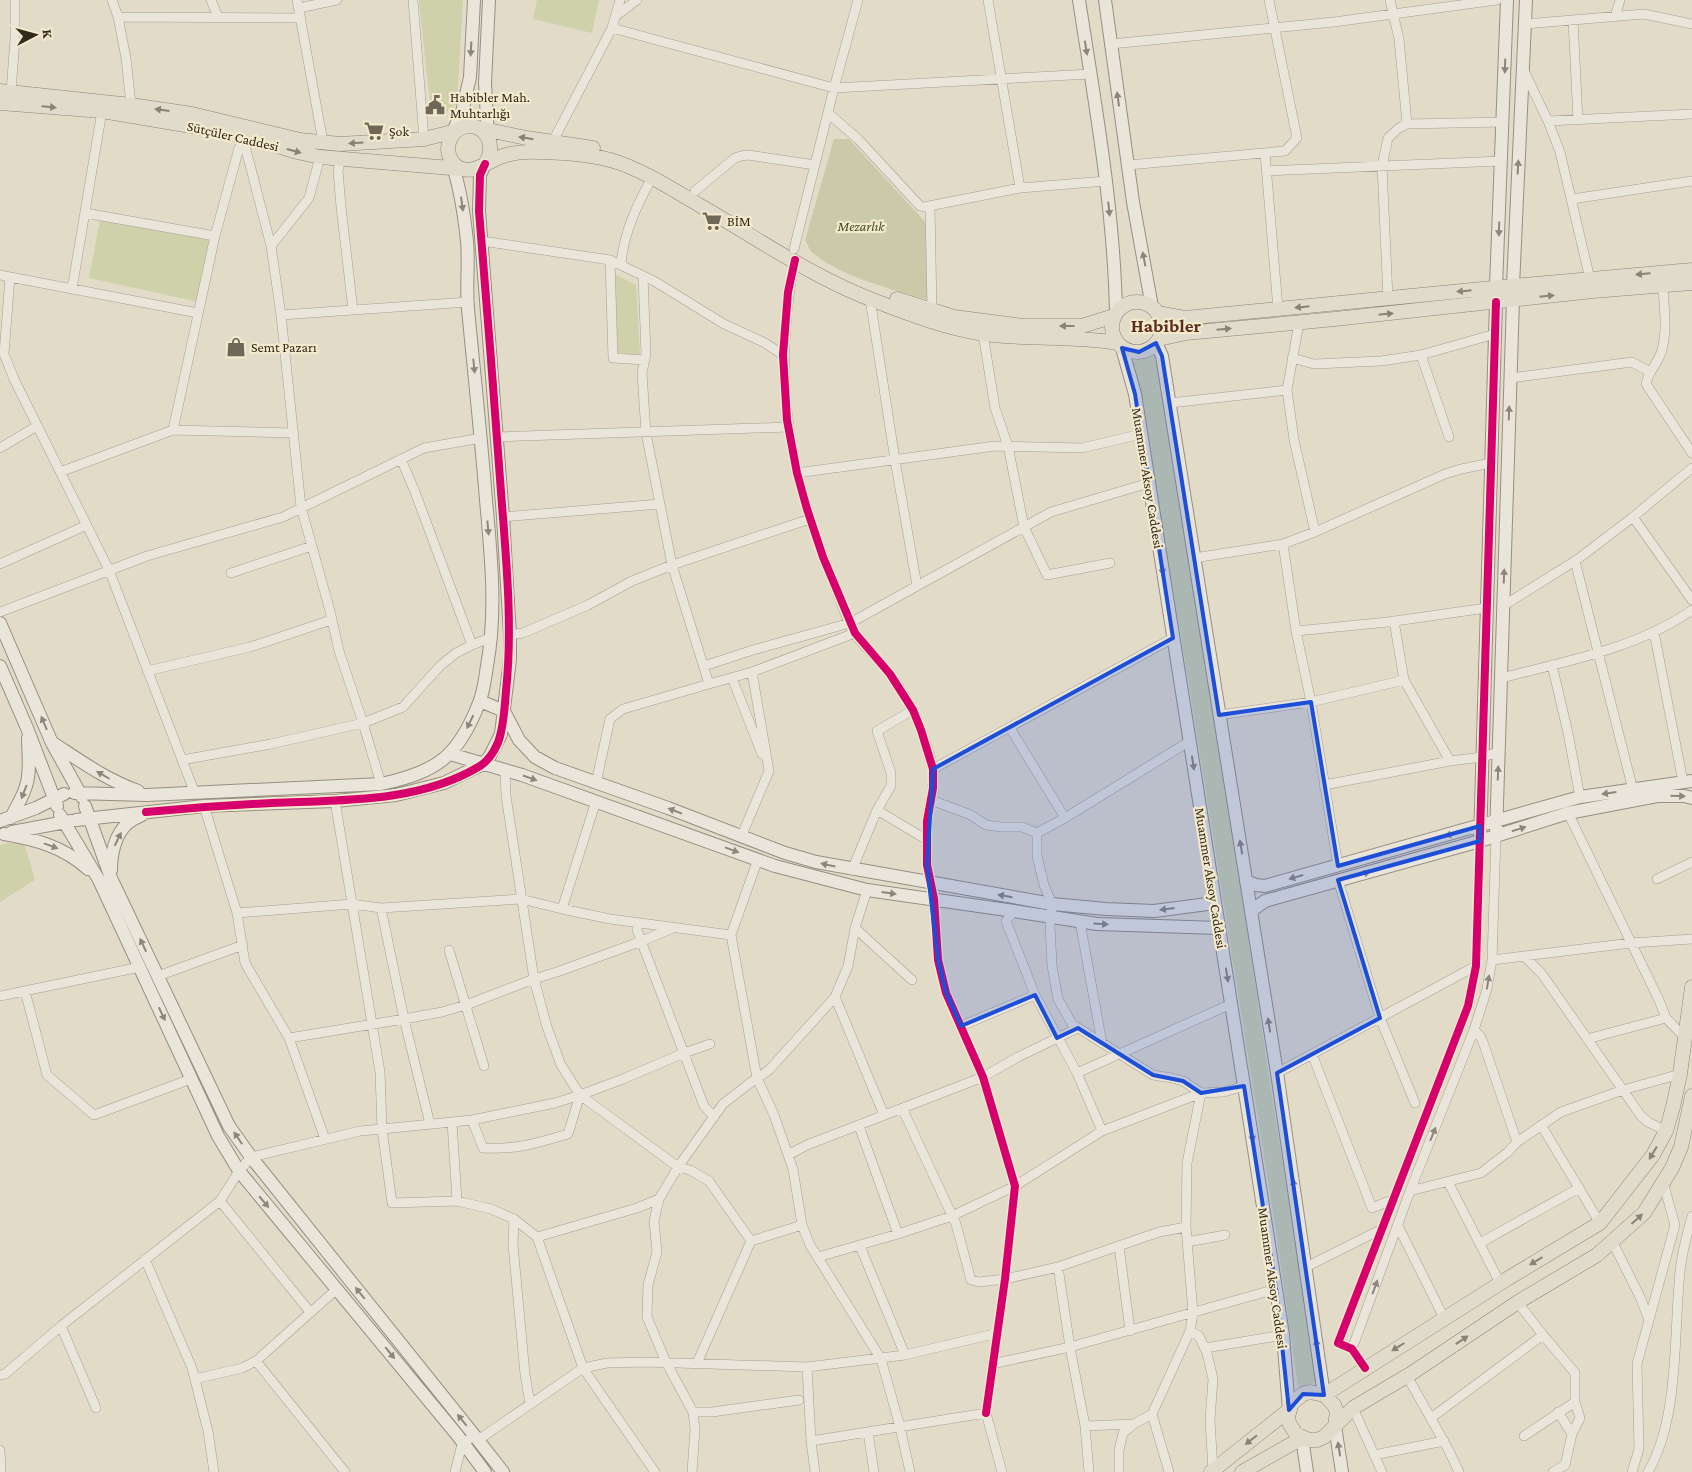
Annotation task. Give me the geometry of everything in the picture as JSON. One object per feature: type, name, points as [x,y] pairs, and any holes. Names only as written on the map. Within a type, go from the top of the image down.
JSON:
[{"type":"main road","name":"Sütçüler Caddesi","points":[[5,91],[132,105],[192,114],[300,140],[340,144],[424,140],[454,133]]},
{"type":"main road","name":"Sütçüler Caddesi","points":[[0,103],[102,111],[245,139],[320,157],[456,165]]},
{"type":"main road","points":[[1155,310],[1162,326],[1157,341],[1151,348],[1139,352],[1133,352],[1120,345],[1098,340],[983,334],[948,326],[870,299],[834,283],[794,255],[695,191],[648,165],[622,154],[578,144],[484,132],[470,126],[454,133],[448,143],[456,165],[472,170],[500,157],[527,151],[576,154],[619,163],[652,178],[794,255],[881,293],[954,317],[1023,326],[1082,326],[1115,315],[1124,306],[1131,303],[1146,304],[1155,310],[1185,318],[1692,270]]},
{"type":"main road","points":[[484,132],[491,151],[485,164]]},
{"type":"main road","points":[[1157,341],[1186,333],[1593,292],[1692,284]]},
{"type":"main road","points":[[1115,315],[1112,330],[1120,345]]},
{"type":"main road","points":[[1324,1394],[1500,1283],[1600,1223],[1653,1155],[1666,1130],[1680,1074],[1692,987]]},
{"type":"main road","points":[[1335,1426],[1337,1412],[1330,1399],[1324,1394],[1310,1392],[1303,1394],[1292,1403],[1288,1416],[1292,1429],[1302,1438],[1309,1440],[1317,1440],[1324,1437],[1331,1432],[1353,1408],[1407,1376],[1518,1303],[1597,1255],[1644,1213],[1672,1168],[1681,1147],[1691,1110],[1692,1096]]},
{"type":"main road","points":[[1212,1471],[1289,1410]]},
{"type":"main road","points":[[1242,1472],[1302,1438]]},
{"type":"street","points":[[5,91],[15,39],[15,0]]},
{"type":"street","points":[[112,0],[118,17],[126,58],[132,105]]},
{"type":"street","points":[[211,0],[218,17]]},
{"type":"street","points":[[323,142],[298,4],[336,0]]},
{"type":"street","points":[[413,0],[424,140]]},
{"type":"street","points":[[454,133],[462,112],[470,77],[474,0]]},
{"type":"street","points":[[484,132],[490,0]]},
{"type":"street","points":[[553,141],[612,28],[620,0]]},
{"type":"street","points":[[617,15],[637,0]]},
{"type":"street","points":[[858,0],[834,88],[794,255],[788,292],[783,355],[788,427],[797,473],[810,519],[823,557],[850,623],[855,633],[890,674],[913,710],[933,769],[933,788],[927,821],[926,840],[929,883],[934,900],[938,960],[946,993],[983,1078],[1015,1186],[998,1333],[986,1413],[1002,1472]]},
{"type":"street","points":[[988,0],[1020,188]]},
{"type":"street","points":[[1079,0],[1106,181],[1114,262],[1115,315]]},
{"type":"street","points":[[1105,0],[1128,165],[1155,310]]},
{"type":"street","points":[[1128,165],[1285,151],[1297,138],[1269,0]]},
{"type":"street","points":[[1390,0],[1399,39],[1407,124]]},
{"type":"street","points":[[1111,44],[1394,15],[1497,0],[1523,68],[1548,121],[1560,152],[1590,279]]},
{"type":"street","points":[[1496,288],[1507,0]]},
{"type":"street","points":[[1513,286],[1526,0]]},
{"type":"street","points":[[1615,17],[1620,0]]},
{"type":"street","points":[[1506,23],[1525,24],[1644,14],[1692,24]]},
{"type":"street","points":[[118,17],[301,18]]},
{"type":"street","points":[[1573,20],[1578,120]]},
{"type":"street","points":[[612,28],[834,88],[1090,74]]},
{"type":"street","points":[[72,289],[102,111]]},
{"type":"street","points":[[828,113],[858,139],[920,206],[924,208],[1020,188],[1106,181]]},
{"type":"street","points":[[1548,121],[1692,114]]},
{"type":"street","points":[[1388,298],[1382,166],[1388,138],[1399,128],[1407,124],[1502,122]]},
{"type":"street","points":[[173,430],[214,236],[239,148],[245,139]]},
{"type":"street","points":[[245,139],[270,246],[281,315],[301,508],[339,651],[381,784]]},
{"type":"street","points":[[1265,152],[1278,309]]},
{"type":"street","points":[[695,191],[735,158],[741,156],[748,155],[815,165]]},
{"type":"street","points":[[270,246],[309,198],[320,157]]},
{"type":"street","points":[[341,159],[338,170],[353,310]]},
{"type":"street","points":[[1266,171],[1501,160]]},
{"type":"street","points":[[0,623],[52,742],[70,806],[90,818],[204,806],[335,801],[396,795],[444,783],[483,764],[490,756],[501,734],[510,658],[503,517],[479,211],[480,175],[485,164]]},
{"type":"street","points":[[5,819],[70,806],[147,795],[381,784],[425,771],[440,763],[450,754],[464,733],[480,701],[492,638],[493,603],[492,569],[468,302],[467,242],[456,165]]},
{"type":"street","points":[[621,265],[638,203],[652,178]]},
{"type":"street","points":[[1572,199],[1692,181]]},
{"type":"street","points":[[930,206],[932,310]]},
{"type":"street","points":[[85,213],[214,236]]},
{"type":"street","points":[[482,241],[610,260],[654,281],[724,324],[765,343],[783,355]]},
{"type":"street","points":[[610,260],[613,358],[645,360]]},
{"type":"street","points":[[0,275],[198,313]]},
{"type":"street","points":[[643,276],[646,354],[642,373],[646,433],[672,565],[709,684]]},
{"type":"street","points":[[10,277],[2,355],[109,570],[194,792]]},
{"type":"street","points":[[1663,286],[1666,333],[1661,354],[1650,372],[1646,383],[1692,454]]},
{"type":"street","points":[[870,299],[917,586]]},
{"type":"street","points":[[1352,1349],[1410,1191],[1474,1030],[1488,988],[1492,960],[1513,300]]},
{"type":"street","points":[[281,315],[486,302]]},
{"type":"street","points":[[1365,1368],[1352,1349],[1338,1343],[1468,1006],[1476,966],[1496,302]]},
{"type":"street","points":[[1299,323],[1287,390],[1294,440],[1315,532]]},
{"type":"street","points":[[983,334],[996,408],[1008,446],[1024,527],[1046,575],[1110,563]]},
{"type":"street","points":[[1292,358],[1314,364],[1381,361],[1421,355],[1495,334]]},
{"type":"street","points":[[1157,341],[1162,356],[1170,403],[1277,1073],[1324,1394]]},
{"type":"street","name":"Muammer Aksoy Caddesi","points":[[1120,345],[1135,394],[1283,1335],[1289,1410]]},
{"type":"street","points":[[1421,355],[1449,437]]},
{"type":"street","points":[[1510,378],[1632,362],[1650,372]]},
{"type":"street","points":[[1170,403],[1287,390]]},
{"type":"street","points":[[0,448],[37,426]]},
{"type":"street","points":[[0,612],[147,556],[283,517],[424,448],[497,437],[788,427]]},
{"type":"street","points":[[60,472],[173,430],[294,433]]},
{"type":"street","points":[[797,473],[995,446],[1082,448],[1141,434]]},
{"type":"street","points":[[401,459],[416,492],[472,644]]},
{"type":"street","points":[[1194,558],[1283,544],[1315,532],[1445,474],[1461,468],[1491,462]]},
{"type":"street","points":[[1296,631],[1394,621],[1503,606],[1575,561],[1633,517],[1692,468]]},
{"type":"street","points":[[704,666],[753,650],[850,623],[1051,512],[1149,484]]},
{"type":"street","points":[[503,517],[660,504]]},
{"type":"street","points":[[1633,517],[1692,600]]},
{"type":"street","points":[[510,635],[523,633],[580,608],[632,581],[672,565],[810,519]]},
{"type":"street","points":[[0,564],[86,525]]},
{"type":"street","points":[[1283,544],[1296,631],[1311,702],[1338,866]]},
{"type":"street","points":[[231,573],[312,546]]},
{"type":"street","points":[[1575,561],[1633,790]]},
{"type":"street","points":[[1501,678],[1598,652],[1654,632],[1678,620],[1692,610]]},
{"type":"street","points":[[147,671],[250,647],[331,620]]},
{"type":"street","points":[[1394,621],[1404,680],[1450,761]]},
{"type":"street","points":[[1246,881],[1256,886],[1265,886],[1580,797],[1687,782],[1654,632]]},
{"type":"street","points":[[596,784],[610,719],[623,709],[752,672],[855,633]]},
{"type":"street","points":[[182,760],[271,744],[363,723],[403,707],[440,666],[456,653],[472,644],[492,638]]},
{"type":"street","points":[[933,769],[1173,638]]},
{"type":"street","points":[[1552,665],[1568,733],[1580,797]]},
{"type":"street","points":[[0,666],[27,728],[70,806],[106,879],[158,976],[229,1126],[251,1157],[502,1472]]},
{"type":"street","points":[[741,837],[769,771],[752,672]]},
{"type":"street","points":[[732,678],[769,771]]},
{"type":"street","points":[[1219,715],[1311,702],[1404,680]]},
{"type":"street","points":[[480,701],[504,711],[518,740],[535,757],[555,768],[793,855],[852,870],[1052,904],[1106,910],[1154,911],[1215,903]]},
{"type":"street","points":[[852,870],[878,810],[891,786],[891,773],[877,731],[913,710]]},
{"type":"street","points":[[5,819],[22,797],[27,783],[27,728]]},
{"type":"street","points":[[1010,728],[1065,818]]},
{"type":"street","points":[[1037,834],[1190,741]]},
{"type":"street","points":[[52,742],[98,774],[147,795]]},
{"type":"street","points":[[1324,785],[1450,761],[1482,757],[1499,752]]},
{"type":"street","points":[[450,754],[505,770],[596,801],[758,860],[814,877],[867,890],[1097,924],[1219,928]]},
{"type":"street","points":[[505,770],[506,796],[534,979],[547,1027],[561,1065],[580,1095],[678,1166],[710,1181],[751,1242]]},
{"type":"street","points":[[1251,911],[1265,901],[1480,841],[1568,813],[1657,796],[1684,796],[1692,798]]},
{"type":"street","points":[[931,800],[971,815],[986,825],[1001,828],[1022,827],[1037,834]]},
{"type":"street","points":[[335,801],[380,1072],[382,1129],[392,1203],[457,1201],[491,1208],[514,1219],[537,1237],[583,1368],[655,1472]]},
{"type":"street","points":[[562,909],[596,801]]},
{"type":"street","points":[[2,834],[70,806]]},
{"type":"street","points":[[204,806],[237,913],[246,963],[289,1038],[326,1139]]},
{"type":"street","points":[[878,810],[926,840]]},
{"type":"street","points":[[106,879],[111,855],[119,837],[127,824],[146,812]]},
{"type":"street","points":[[1568,813],[1666,1018],[1685,1038]]},
{"type":"street","points":[[90,818],[106,879],[140,967],[218,1136],[239,1171],[485,1472]]},
{"type":"street","points":[[2,834],[32,839],[59,849],[106,879]]},
{"type":"street","points":[[1037,834],[1037,856],[1044,886],[1052,904],[1050,918],[1052,966],[1058,999],[1072,1024],[1153,1075],[1183,1081],[1201,1093]]},
{"type":"street","points":[[758,860],[731,934],[757,1078],[774,1114],[793,1169],[802,1225],[810,1245],[881,1359],[900,1427],[910,1472]]},
{"type":"street","points":[[1657,879],[1692,862]]},
{"type":"street","points":[[1338,880],[1380,1018],[1415,1103]]},
{"type":"street","points":[[692,1472],[695,1429],[693,1412],[666,1362],[647,1317],[648,1285],[657,1252],[654,1221],[659,1199],[678,1166],[723,1104],[769,1070],[835,996],[848,966],[867,890]]},
{"type":"street","points":[[237,913],[352,904],[381,908],[521,899],[610,920],[731,934]]},
{"type":"street","points":[[381,908],[404,1019],[430,1124]]},
{"type":"street","points":[[1014,911],[1006,921],[1035,995],[1077,1073],[1102,1131]]},
{"type":"street","points":[[1080,922],[1102,1043]]},
{"type":"street","points":[[637,923],[637,930],[704,1106],[714,1117]]},
{"type":"street","points":[[289,1038],[442,1012],[557,972],[673,928]]},
{"type":"street","points":[[856,928],[912,980]]},
{"type":"street","points":[[1492,960],[1631,943],[1692,939]]},
{"type":"street","points":[[158,976],[243,945]]},
{"type":"street","points":[[448,950],[484,1066]]},
{"type":"street","points":[[1524,956],[1542,974],[1641,1116],[1648,1122],[1666,1130]]},
{"type":"street","points":[[1277,1073],[1476,966]]},
{"type":"street","points":[[0,996],[140,967]]},
{"type":"street","points":[[25,991],[47,1075],[94,1115],[191,1079]]},
{"type":"street","points":[[961,1026],[1035,995]]},
{"type":"street","points":[[835,996],[884,1115]]},
{"type":"street","points":[[1077,1073],[1231,1004]]},
{"type":"street","points":[[1587,1040],[1666,1018]]},
{"type":"street","points":[[788,1155],[808,1145],[983,1078],[1078,1028]]},
{"type":"street","points":[[1474,1030],[1483,1042],[1517,1142]]},
{"type":"street","points":[[0,1375],[5,1374],[61,1326],[220,1201],[239,1171],[251,1157],[360,1131],[472,1120],[556,1103],[624,1079],[710,1044]]},
{"type":"street","points":[[1312,1054],[1372,1208],[1392,1200]]},
{"type":"street","points":[[1410,1191],[1481,1173],[1508,1152],[1517,1142],[1561,1112],[1623,1090],[1680,1074]]},
{"type":"street","points":[[818,1257],[860,1246],[952,1216],[1015,1186],[1102,1131],[1201,1093],[1224,1092],[1244,1086]]},
{"type":"street","points":[[1119,1472],[1119,1450],[1122,1433],[1152,1414],[1190,1331],[1193,1313],[1186,1227],[1187,1163],[1201,1093]]},
{"type":"street","points":[[472,1120],[483,1148],[524,1147],[568,1134],[580,1095]]},
{"type":"street","points":[[1674,1103],[1691,1110]]},
{"type":"street","points":[[902,1108],[956,1224],[971,1280],[979,1282],[1058,1267],[1159,1232],[1186,1227]]},
{"type":"street","points":[[452,1122],[457,1201]]},
{"type":"street","points":[[1541,1125],[1600,1223]]},
{"type":"street","points":[[859,1126],[898,1234]]},
{"type":"street","points":[[1448,1182],[1500,1283]]},
{"type":"street","points":[[1632,1472],[1639,1449],[1637,1364],[1675,1224],[1664,1182]]},
{"type":"street","points":[[1480,1243],[1579,1188]]},
{"type":"street","points":[[537,1237],[637,1208],[659,1199]]},
{"type":"street","points":[[220,1201],[310,1312]]},
{"type":"street","points":[[1648,1472],[1665,1430],[1675,1361],[1679,1282],[1687,1251],[1692,1216]]},
{"type":"street","points":[[514,1219],[513,1245],[525,1374],[530,1404]]},
{"type":"street","points":[[697,1364],[751,1242],[802,1225]]},
{"type":"street","points":[[1398,1226],[1444,1318]]},
{"type":"street","points":[[1306,1267],[1382,1228]]},
{"type":"street","points":[[1187,1242],[1225,1235]]},
{"type":"street","points":[[1612,1241],[1640,1297],[1649,1320]]},
{"type":"street","points":[[860,1246],[905,1355]]},
{"type":"street","points":[[1119,1246],[1130,1331]]},
{"type":"street","points":[[145,1259],[192,1368],[208,1431],[214,1472]]},
{"type":"street","points":[[1058,1267],[1070,1348],[1085,1426],[1089,1472]]},
{"type":"street","points":[[195,1379],[242,1368],[256,1361],[337,1289]]},
{"type":"street","points":[[992,1364],[1070,1348],[1276,1290]]},
{"type":"street","points":[[1518,1303],[1575,1373],[1575,1402],[1580,1418],[1572,1434],[1565,1465],[1553,1472]]},
{"type":"street","points":[[61,1326],[96,1408]]},
{"type":"street","points":[[1190,1331],[1199,1336],[1205,1348],[1213,1379],[1210,1420],[1212,1471]]},
{"type":"street","points":[[455,1472],[458,1457],[464,1444],[530,1404],[583,1368],[607,1363],[666,1362],[807,1367],[905,1355],[998,1333]]},
{"type":"street","points":[[1205,1348],[1283,1335]]},
{"type":"street","points":[[1431,1418],[1543,1335]]},
{"type":"street","points":[[256,1361],[344,1472]]},
{"type":"street","points":[[807,1367],[811,1442],[815,1472]]},
{"type":"street","points":[[1407,1376],[1444,1441],[1459,1472]]},
{"type":"street","points":[[693,1412],[712,1412],[799,1400]]},
{"type":"street","points":[[1524,1436],[1575,1402]]},
{"type":"street","points":[[1353,1408],[1382,1472]]},
{"type":"street","points":[[1558,1412],[1572,1434]]},
{"type":"street","points":[[811,1442],[986,1413]]},
{"type":"street","points":[[1152,1414],[1169,1472]]},
{"type":"street","points":[[1085,1426],[1134,1424]]},
{"type":"street","points":[[1335,1426],[1342,1472]]},
{"type":"street","points":[[868,1432],[874,1472]]},
{"type":"street","points":[[1302,1438],[1307,1472]]},
{"type":"street","points":[[1374,1455],[1444,1441]]},
{"type":"street","points":[[0,1450],[1,1472]]},
{"type":"highlighted area","points":[[1156,343],[1162,356],[1219,715],[1311,702],[1338,866],[1480,826],[1480,841],[1338,880],[1380,1018],[1277,1073],[1324,1395],[1303,1394],[1289,1410],[1276,1289],[1244,1086],[1201,1093],[1183,1081],[1153,1075],[1078,1028],[1057,1038],[1035,995],[961,1026],[946,993],[938,960],[927,865],[933,769],[1173,638],[1135,394],[1122,348],[1139,352]]},
{"type":"green space","points":[[419,0],[463,0],[457,103],[445,114],[431,112]]},
{"type":"green space","points":[[537,0],[599,0],[592,33],[533,19]]},
{"type":"green space","name":"Mezarlık","points":[[834,139],[849,139],[928,225],[929,300],[853,276],[825,262],[810,249],[805,240]]},
{"type":"green space","points":[[100,220],[211,240],[199,302],[89,278]]},
{"type":"green space","points":[[613,273],[636,285],[640,354],[615,355]]},
{"type":"green space","points":[[1155,355],[1221,757],[1273,1103],[1318,1382],[1298,1387],[1276,1231],[1186,667],[1133,361]]},
{"type":"green space","points":[[24,843],[35,880],[0,902],[0,845]]},
{"type":"cycle path","points":[[146,812],[240,805],[352,800],[406,793],[456,778],[480,766],[488,759],[496,746],[501,732],[505,707],[509,616],[479,211],[480,175],[485,164]]},
{"type":"cycle path","points":[[795,260],[788,292],[783,355],[787,420],[797,473],[823,557],[855,633],[890,674],[913,710],[933,769],[933,788],[927,821],[927,865],[934,899],[938,960],[946,993],[983,1077],[1015,1186],[1005,1279],[986,1413]]},
{"type":"cycle path","points":[[1365,1368],[1352,1349],[1338,1343],[1468,1006],[1476,966],[1496,302]]},
{"type":"place","name":"Habibler Mah. Muhtarlığı","points":[[435,105]]},
{"type":"place","name":"Şok","points":[[374,131]]},
{"type":"place","name":"BİM","points":[[712,221]]},
{"type":"place","name":"Semt Pazarı","points":[[236,347]]},
{"type":"district","name":"Habibler","points":[[1166,325]]}]
